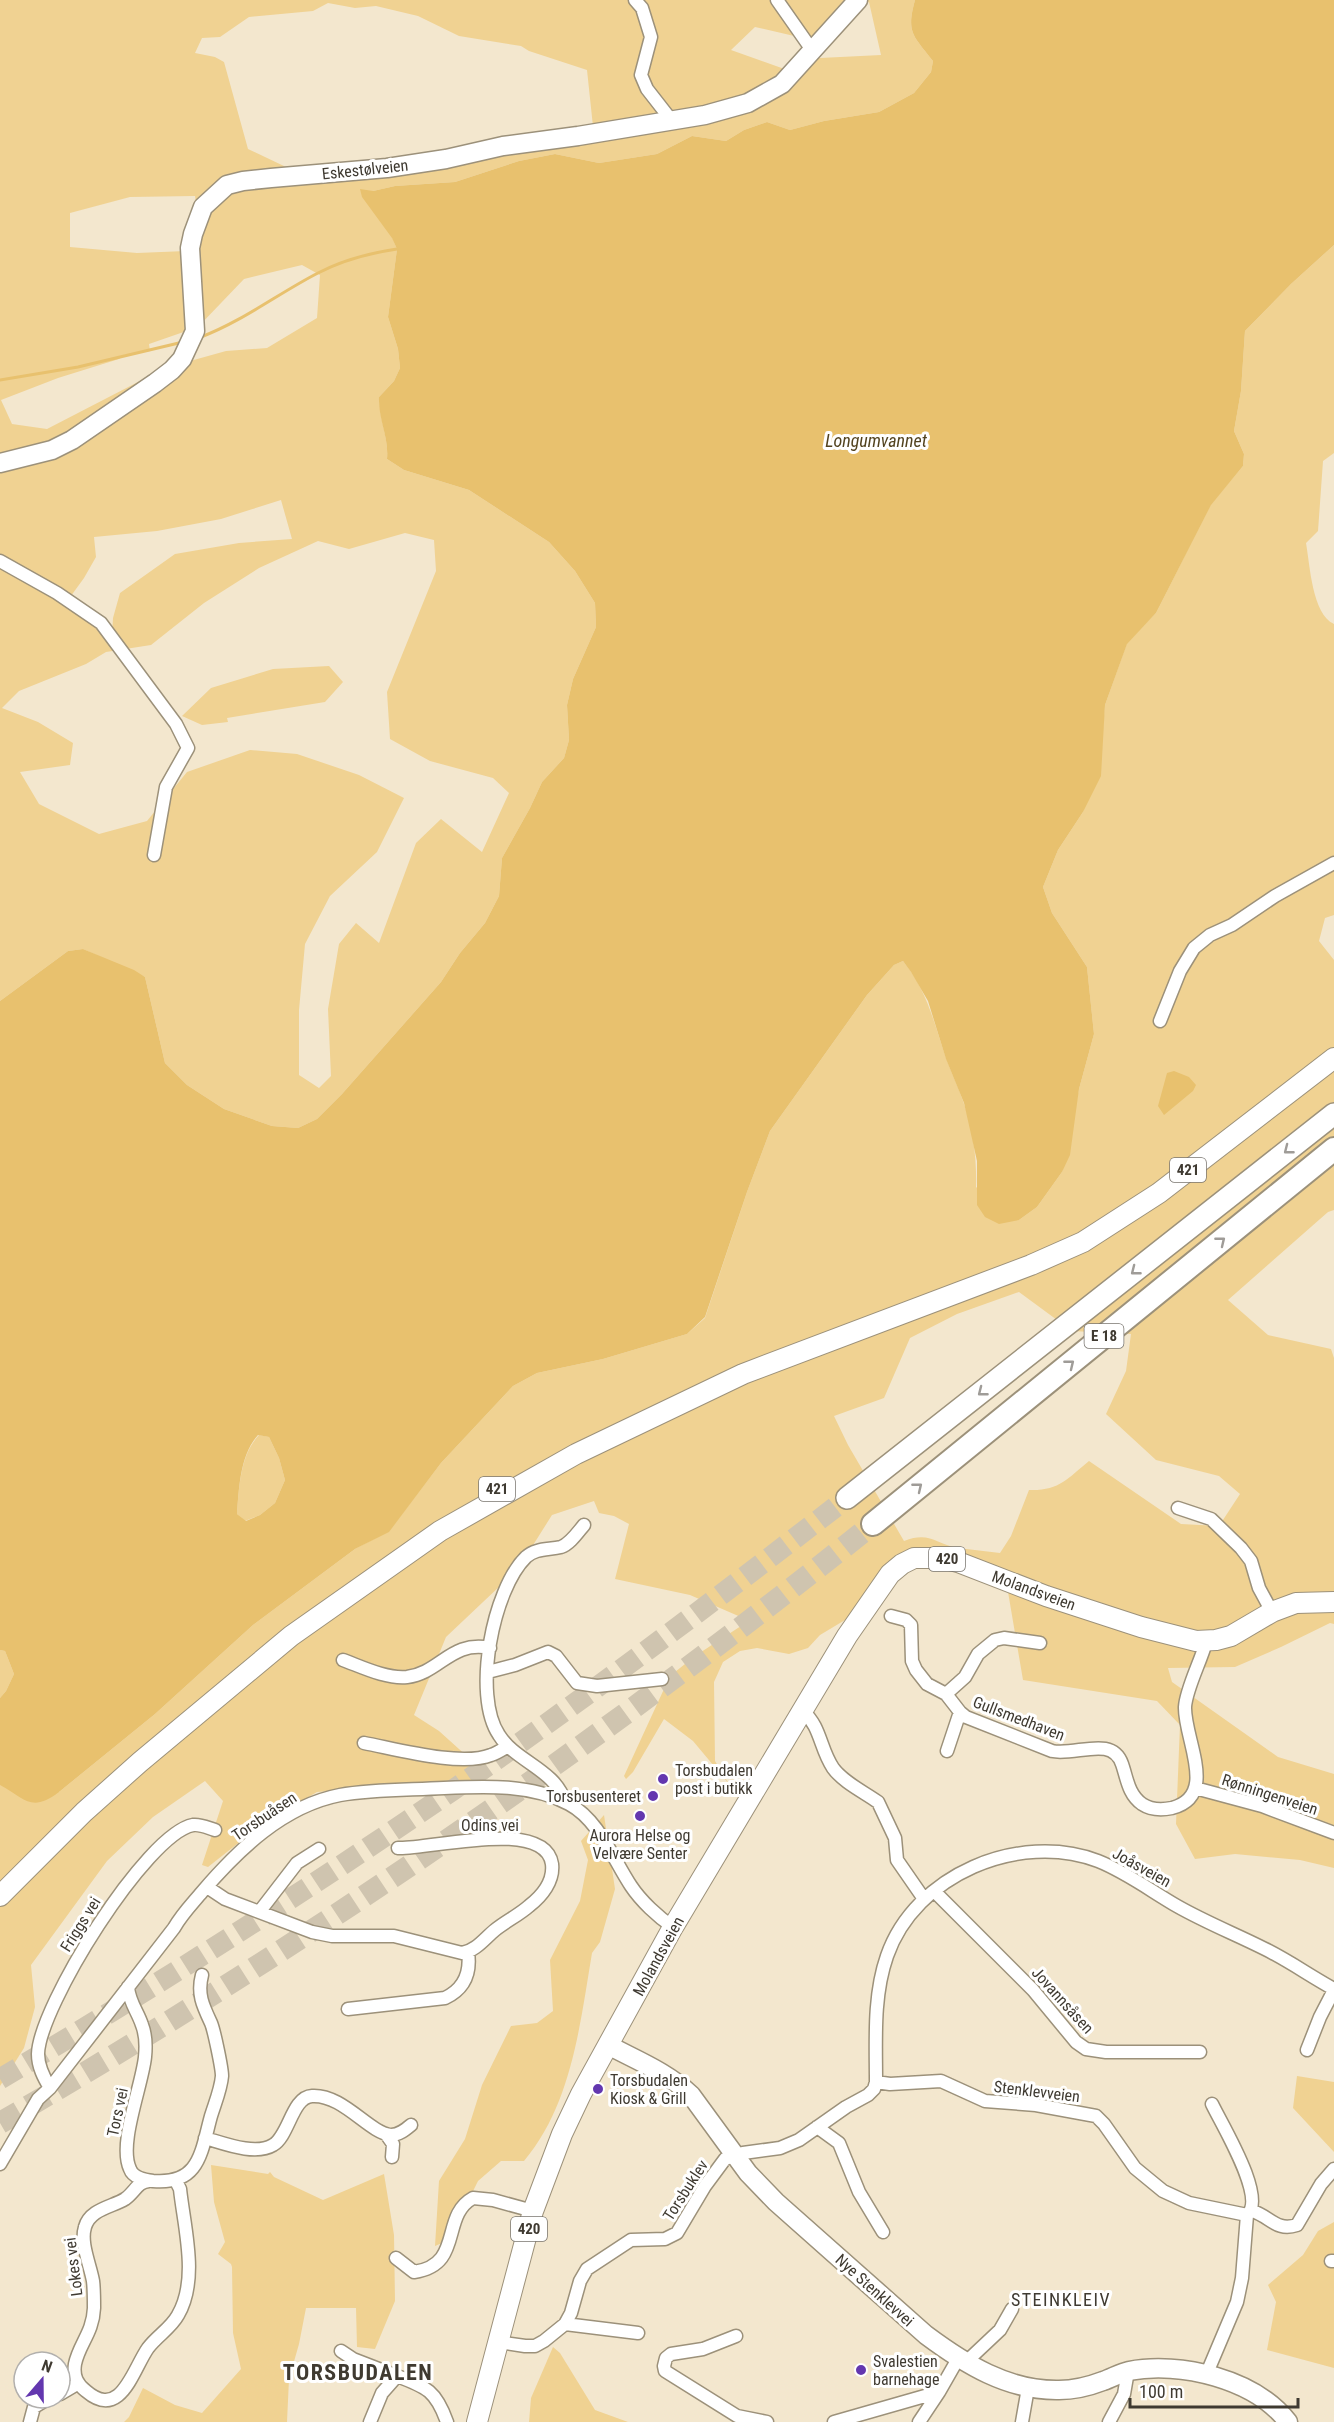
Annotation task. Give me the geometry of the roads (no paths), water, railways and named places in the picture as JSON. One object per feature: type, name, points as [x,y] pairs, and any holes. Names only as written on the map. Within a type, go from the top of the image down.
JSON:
[{"type":"highway","name":"E 18","points":[[847,1498],[1334,1114]]},
{"type":"highway","name":"E 18","points":[[873,1524],[1334,1149]]},
{"type":"main road","name":"Eskestølveien","points":[[0,464],[52,450],[72,440],[172,370],[192,339],[190,248],[193,234],[203,207],[227,185],[262,179],[387,168],[504,146],[672,121],[748,103],[774,90],[802,63],[858,0]]},
{"type":"main road","name":"421","points":[[0,1885],[79,1807],[135,1756],[287,1630],[436,1525],[572,1447],[740,1367],[898,1305],[1029,1258],[1080,1235],[1154,1188],[1334,1049]]},
{"type":"main road","name":"421","points":[[0,1896],[84,1812],[282,1643],[440,1531],[576,1454],[743,1374],[1031,1265],[1083,1242],[1159,1193],[1334,1058]]},
{"type":"main road","name":"Molandsveien","points":[[477,2422],[533,2211],[562,2134],[673,1927],[848,1636],[880,1586],[902,1564],[914,1558],[928,1557],[958,1562],[1046,1596],[1141,1627],[1178,1638],[1206,1642],[1231,1635],[1272,1612],[1296,1604],[1334,1602]]},
{"type":"main road","name":"Nye Stenklevvei","points":[[608,2045],[657,2070],[682,2087],[691,2095],[735,2157],[776,2202],[926,2335],[994,2377],[1028,2388],[1059,2390],[1100,2382],[1128,2371],[1172,2368],[1207,2373],[1247,2389],[1268,2402],[1288,2422]]},
{"type":"street","points":[[635,0],[642,8],[651,37],[641,75],[646,89],[672,121]]},
{"type":"street","points":[[777,0],[812,50]]},
{"type":"street","points":[[0,561],[57,593],[101,623],[176,723],[188,748],[166,787],[154,855]]},
{"type":"street","points":[[1160,1021],[1180,971],[1194,948],[1210,935],[1232,925],[1275,896],[1334,863]]},
{"type":"street","points":[[1178,1508],[1211,1519],[1241,1548],[1251,1561],[1259,1588],[1272,1612]]},
{"type":"street","points":[[565,1802],[559,1787],[499,1736],[491,1719],[488,1672],[490,1648],[500,1602],[516,1570],[534,1551],[563,1546],[584,1525]]},
{"type":"street","name":"Gullsmedhaven","points":[[891,1616],[906,1620],[911,1625],[912,1661],[916,1670],[927,1684],[946,1694],[960,1712],[1052,1751],[1064,1754],[1101,1747],[1111,1750],[1121,1761],[1131,1794],[1152,1809],[1164,1810],[1181,1806],[1189,1799],[1195,1788]]},
{"type":"street","name":"Gullsmedhaven","points":[[946,1694],[965,1677],[978,1654],[995,1640],[1004,1638],[1040,1643]]},
{"type":"street","points":[[1195,1788],[1197,1770],[1186,1724],[1185,1706],[1206,1642]]},
{"type":"street","points":[[343,1660],[387,1675],[406,1677],[427,1669],[468,1646],[490,1648]]},
{"type":"street","points":[[488,1672],[515,1665],[548,1652],[556,1656],[577,1683],[597,1686],[662,1679]]},
{"type":"street","points":[[803,1711],[816,1726],[826,1755],[834,1769],[878,1802],[892,1831],[897,1860],[929,1895]]},
{"type":"street","name":"Gullsmedhaven","points":[[947,1751],[960,1712]]},
{"type":"street","points":[[364,1743],[439,1758],[480,1758],[508,1746]]},
{"type":"street","name":"Torsbuåsen","points":[[0,2164],[38,2099],[50,2088],[174,1928],[182,1913],[231,1859],[263,1832],[300,1809],[339,1795],[463,1787],[508,1788],[552,1796],[571,1804],[597,1829],[638,1895],[673,1927]]},
{"type":"street","name":"Rønningenveien","points":[[1195,1788],[1262,1806],[1334,1833]]},
{"type":"street","name":"Friggs vei","points":[[50,2088],[40,2069],[38,2056],[46,2021],[69,1973],[111,1905],[150,1857],[176,1834],[194,1826],[215,1830]]},
{"type":"street","name":"Odins vei","points":[[398,1848],[513,1838],[533,1843],[549,1854],[552,1869],[549,1883],[543,1894],[468,1952]]},
{"type":"street","points":[[260,1911],[297,1863],[319,1849]]},
{"type":"street","name":"Joåsveien","points":[[876,2082],[876,2018],[883,1969],[897,1934],[929,1895],[955,1877],[989,1860],[1026,1853],[1073,1854],[1112,1867],[1178,1906],[1262,1947],[1334,1989]]},
{"type":"street","points":[[207,1887],[225,1899],[312,1932],[332,1936],[394,1936],[449,1951],[468,1952],[469,1961],[464,1981],[454,1994],[445,1998],[348,2009]]},
{"type":"street","name":"Jovannsåsen","points":[[929,1895],[1033,1990],[1076,2042],[1086,2049],[1106,2052],[1200,2052]]},
{"type":"street","points":[[149,2181],[176,2181],[194,2167],[205,2138],[222,2077],[212,2025],[200,1997],[199,1987],[202,1975]]},
{"type":"street","name":"Tors vei","points":[[128,1987],[145,2038],[145,2057],[127,2150],[129,2169],[139,2178],[149,2181]]},
{"type":"street","points":[[1307,2050],[1334,1989]]},
{"type":"street","name":"Stenklevveien","points":[[876,2082],[890,2084],[941,2081],[985,2101],[1036,2105],[1096,2116],[1135,2168],[1163,2191],[1189,2203],[1249,2213],[1280,2227],[1288,2228],[1297,2225],[1321,2184],[1334,2169]]},
{"type":"street","points":[[735,2157],[789,2145],[868,2095],[874,2089],[876,2082]]},
{"type":"street","points":[[205,2138],[224,2144],[251,2148],[273,2146],[279,2140],[301,2101],[312,2096],[322,2097],[354,2111],[386,2134],[393,2144],[392,2157]]},
{"type":"street","points":[[1207,2373],[1237,2301],[1253,2199],[1244,2169],[1212,2104]]},
{"type":"street","points":[[386,2134],[397,2134],[411,2125]]},
{"type":"street","points":[[817,2127],[839,2143],[859,2192],[883,2232]]},
{"type":"street","name":"Torsbuklev","points":[[565,2324],[571,2313],[580,2281],[587,2269],[631,2240],[664,2239],[677,2233],[705,2186],[725,2159],[735,2157]]},
{"type":"street","name":"Lokes vei","points":[[77,2384],[75,2364],[90,2331],[94,2310],[93,2284],[85,2227],[95,2213],[126,2199],[141,2182],[149,2181]]},
{"type":"street","points":[[72,2387],[77,2384],[91,2396],[105,2400],[115,2397],[127,2387],[148,2348],[179,2314],[185,2297],[188,2275],[181,2200],[176,2181]]},
{"type":"street","points":[[396,2258],[414,2272],[427,2270],[436,2265],[447,2251],[461,2208],[473,2198],[493,2200],[533,2211]]},
{"type":"street","points":[[919,2422],[962,2359],[1000,2330],[1012,2309]]},
{"type":"street","points":[[498,2342],[535,2346],[565,2324],[638,2333]]},
{"type":"street","points":[[735,2336],[703,2349],[671,2354],[666,2358],[663,2366],[671,2376],[739,2420],[767,2422]]},
{"type":"street","points":[[341,2351],[353,2359],[420,2384],[434,2393],[447,2422]]},
{"type":"street","points":[[1109,2422],[1127,2387],[1128,2371]]},
{"type":"street","points":[[370,2422],[382,2393],[397,2376]]},
{"type":"street","points":[[1022,2422],[1028,2388]]},
{"type":"street","points":[[834,2422],[939,2392]]},
{"type":"water","name":"Longumvannet","points":[[915,0],[1334,0],[1334,245],[1291,284],[1245,331],[1241,391],[1234,431],[1244,454],[1243,466],[1211,505],[1156,613],[1127,644],[1105,705],[1101,776],[1083,812],[1058,850],[1043,887],[1052,913],[1087,967],[1094,1034],[1079,1089],[1070,1155],[1062,1172],[1037,1207],[1019,1220],[999,1224],[985,1217],[977,1205],[977,1161],[964,1103],[946,1059],[928,1001],[903,961],[894,965],[867,995],[770,1131],[705,1317],[687,1334],[603,1359],[537,1373],[513,1386],[441,1463],[389,1532],[355,1549],[253,1625],[155,1714],[59,1792],[42,1802],[29,1802],[0,1785],[0,1698],[14,1674],[5,1651],[0,1650],[0,1001],[68,951],[83,949],[134,970],[145,977],[165,1063],[187,1085],[224,1109],[272,1126],[298,1128],[317,1119],[441,982],[460,953],[485,923],[499,896],[502,858],[542,782],[564,758],[569,740],[567,705],[573,679],[596,627],[595,603],[575,571],[549,542],[469,490],[404,470],[387,459],[379,397],[394,381],[400,368],[398,349],[388,317],[397,249],[392,238],[362,197],[360,189],[373,191],[395,186],[455,182],[519,161],[555,154],[599,163],[657,154],[692,136],[726,141],[744,130],[767,122],[790,130],[824,121],[879,112],[914,93],[931,72],[933,61],[916,39],[911,27]],"holes":[[[258,1435],[269,1437],[279,1458],[285,1480],[275,1503],[260,1515],[246,1521],[237,1514],[244,1462],[247,1452]]]},
{"type":"water","points":[[1174,1071],[1189,1077],[1196,1085],[1193,1091],[1164,1115],[1158,1106],[1167,1073]]},
{"type":"waterway","points":[[201,337],[232,323],[327,268],[397,249]]},
{"type":"waterway","points":[[0,380],[78,367],[183,342]]},
{"type":"tunnel","points":[[0,2079],[229,1938],[453,1790],[652,1647],[847,1498]]},
{"type":"tunnel","points":[[0,2123],[227,1985],[448,1840],[663,1686],[873,1524]]},
{"type":"place","name":"Torsbudalen post i butikk","points":[[663,1779]]},
{"type":"place","name":"Torsbusenteret","points":[[653,1796]]},
{"type":"place","name":"Aurora Helse og Velvære Senter","points":[[640,1816]]},
{"type":"place","name":"Torsbudalen Kiosk & Grill","points":[[598,2089]]},
{"type":"place","name":"Svalestien barnehage","points":[[861,2370]]},
{"type":"district","name":"STEINKLEIV","points":[[1061,2300]]},
{"type":"district","name":"TORSBUDALEN","points":[[358,2372]]}]
